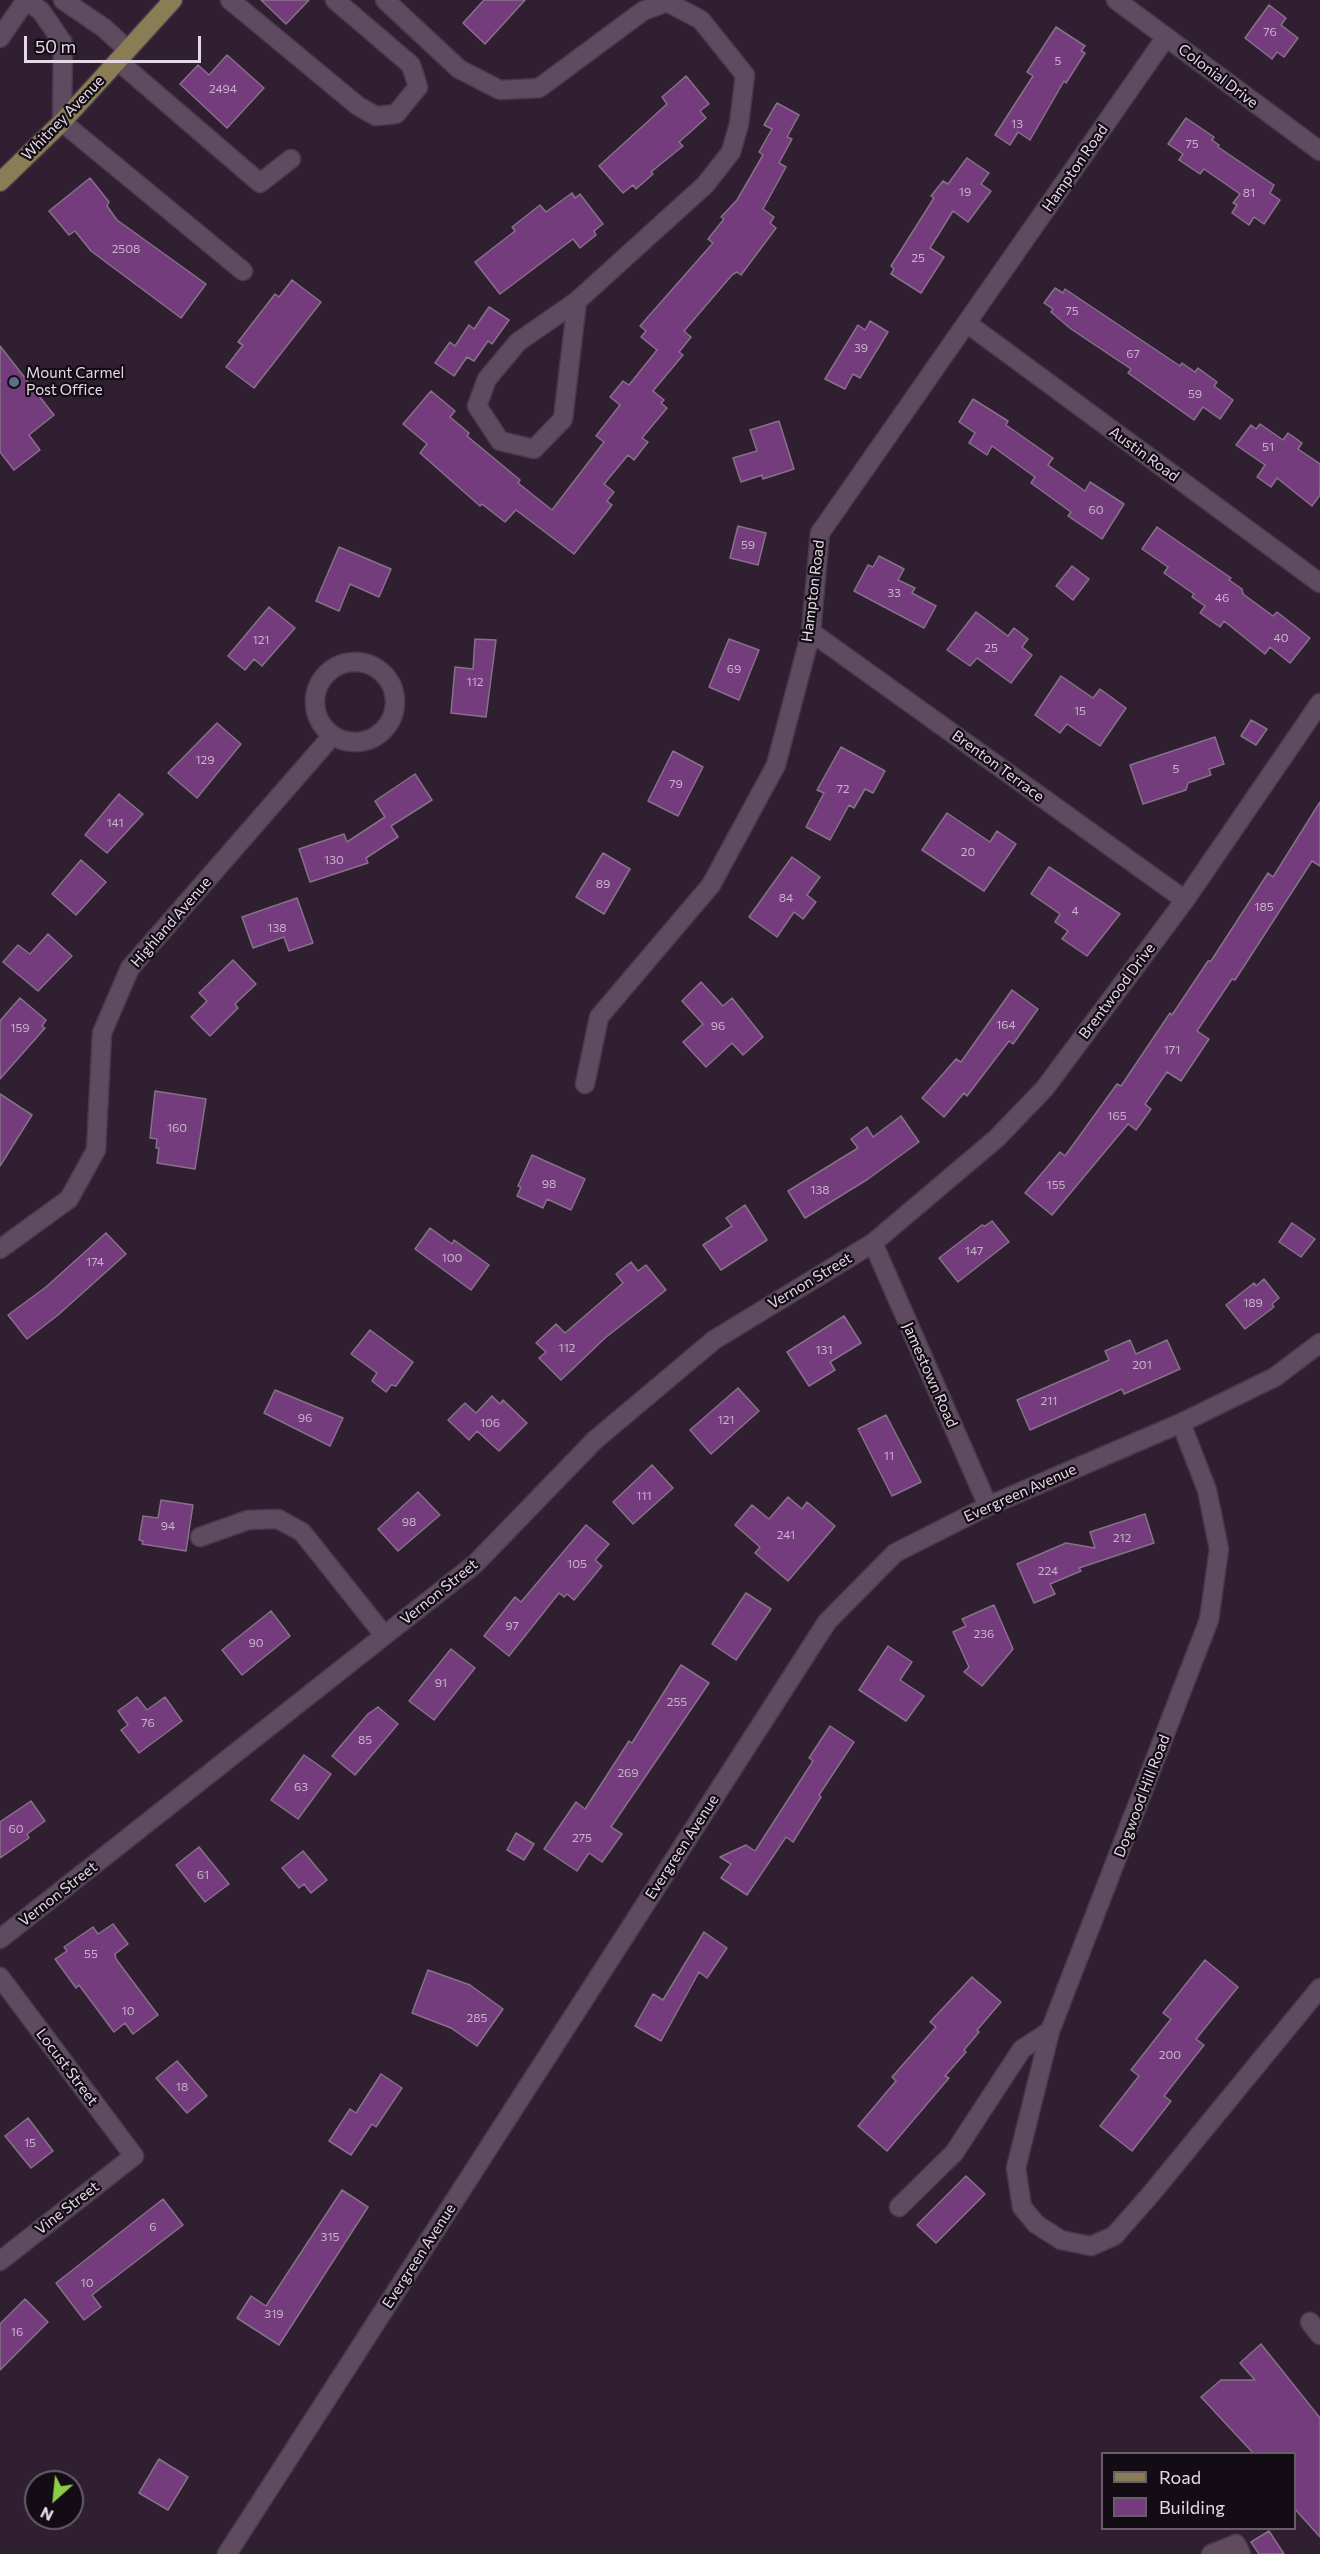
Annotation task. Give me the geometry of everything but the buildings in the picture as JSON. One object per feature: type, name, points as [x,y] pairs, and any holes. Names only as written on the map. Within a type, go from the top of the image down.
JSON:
[{"type":"main road","name":"Whitney Avenue","points":[[0,182],[62,122],[168,2]]},
{"type":"street","points":[[0,38],[26,0],[41,11],[63,43],[62,122],[243,271]]},
{"type":"street","points":[[63,0],[104,28],[123,55],[260,183],[291,159]]},
{"type":"street","points":[[230,0],[358,106],[376,116],[396,114],[418,87],[411,65],[335,0]]},
{"type":"street","points":[[385,0],[459,69],[500,90],[539,88],[643,11],[667,2],[701,20],[746,75],[739,124],[731,152],[705,185],[577,301],[518,342],[487,379],[477,406],[500,441],[534,448],[563,419],[577,301]]},
{"type":"street","name":"Colonial Drive","points":[[1116,0],[1320,151]]},
{"type":"street","name":"Hampton Road","points":[[585,1084],[598,1017],[711,885],[776,765],[811,632],[820,533],[968,324],[1166,37]]},
{"type":"street","name":"Austin Road","points":[[968,324],[1320,583]]},
{"type":"street","name":"Brenton Terrace","points":[[811,632],[1185,900]]},
{"type":"street","points":[[361,662],[374,666],[384,675],[394,692],[395,711],[390,723],[370,740],[344,742],[332,736],[322,727],[316,715],[314,701],[320,682],[334,667],[347,663],[361,662]]},
{"type":"street","name":"Brentwood Drive","points":[[873,1243],[997,1138],[1045,1088],[1185,900],[1320,703]]},
{"type":"street","name":"Highland Avenue","points":[[0,1249],[69,1199],[96,1150],[102,1033],[130,968],[332,736]]},
{"type":"street","name":"Jamestown Road","points":[[873,1243],[988,1506]]},
{"type":"street","name":"Vernon Street","points":[[0,1939],[475,1564],[595,1440],[714,1340],[873,1243]]},
{"type":"street","name":"Evergreen Avenue","points":[[227,2554],[827,1622],[895,1553],[988,1506],[1181,1423],[1275,1377],[1320,1342]]},
{"type":"street","name":"Dogwood Hill Road","points":[[1181,1423],[1207,1490],[1220,1549],[1209,1620],[1050,2031],[1016,2168],[1022,2207],[1036,2224],[1062,2240],[1091,2246],[1114,2236],[1320,1988]]},
{"type":"street","points":[[200,1537],[248,1520],[278,1518],[302,1532],[384,1635]]},
{"type":"street","name":"Locust Street","points":[[0,1977],[134,2156]]},
{"type":"street","points":[[899,2207],[954,2153],[1022,2049],[1050,2031]]},
{"type":"street","name":"Vine Street","points":[[0,2261],[134,2156]]},
{"type":"street","points":[[1211,2554],[1236,2544],[1241,2554]]},
{"type":"place","name":"Mount Carmel Post Office","points":[[14,382]]}]
